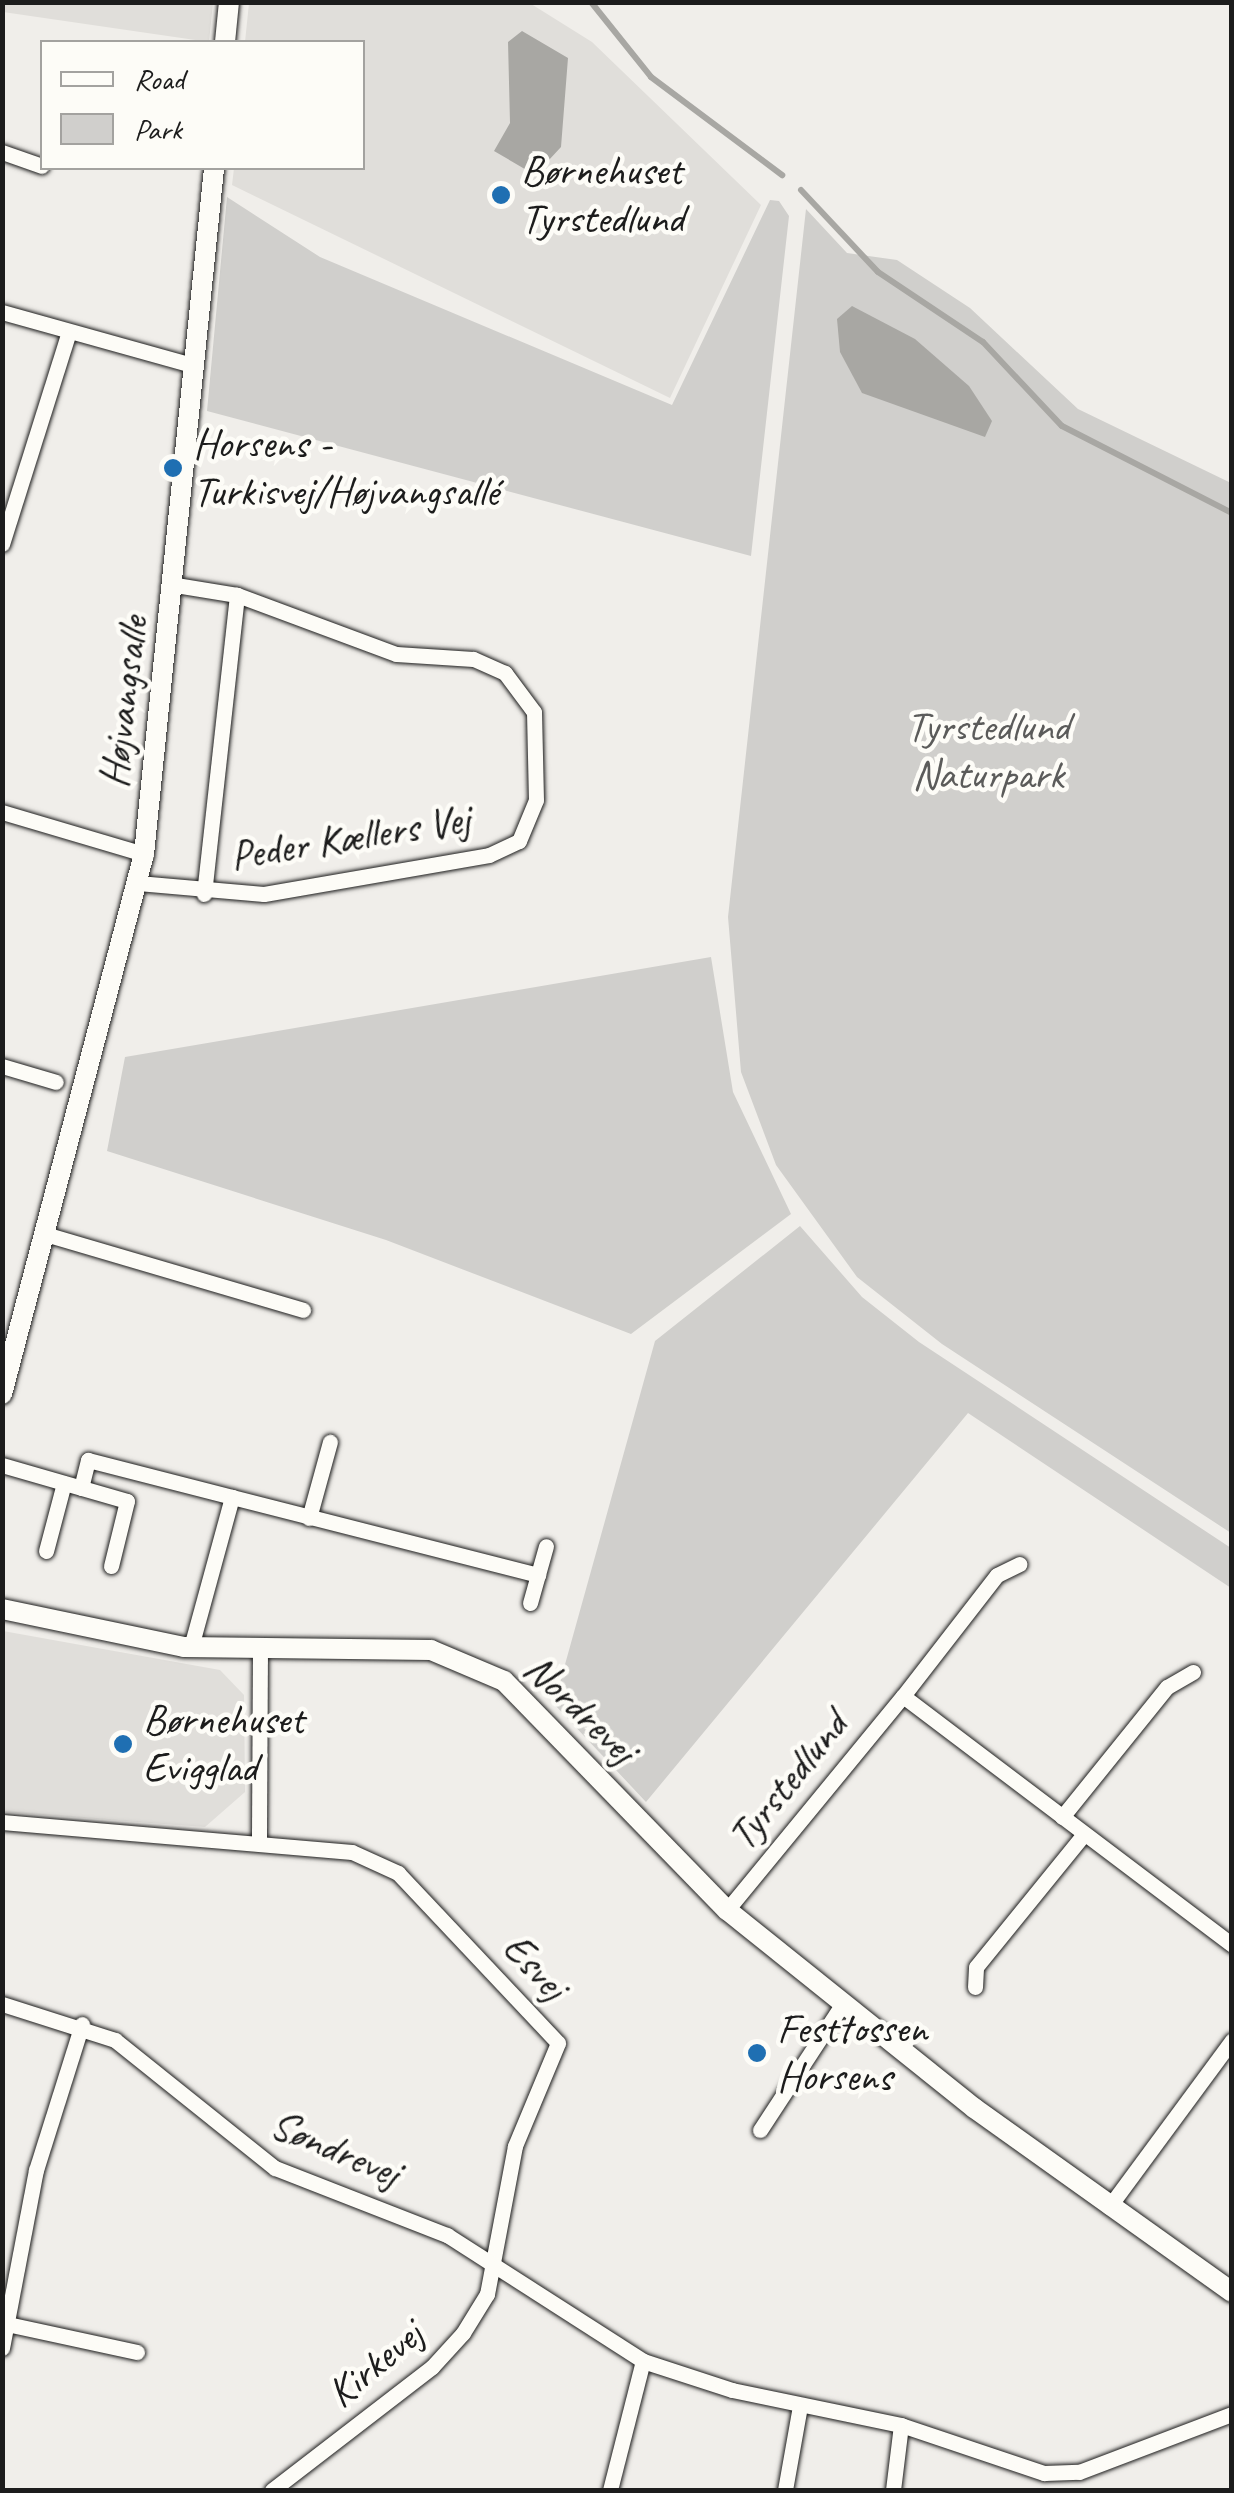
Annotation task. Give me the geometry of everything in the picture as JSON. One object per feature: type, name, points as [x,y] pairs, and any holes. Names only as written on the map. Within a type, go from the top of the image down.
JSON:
[{"type":"street","points":[[225,40],[229,2]]},
{"type":"street","points":[[2,152],[40,165]]},
{"type":"street","name":"Højvangsalle","points":[[2,1394],[144,854],[176,585],[214,170]]},
{"type":"street","points":[[2,312],[196,366]]},
{"type":"street","points":[[2,544],[70,332]]},
{"type":"street","name":"Peder Kællers Vej","points":[[138,883],[204,894],[264,894],[489,854],[532,823],[538,786],[534,712],[505,673],[473,658],[355,643],[237,595],[176,585]]},
{"type":"street","name":"Peder Kællers Vej","points":[[204,894],[237,595]]},
{"type":"street","points":[[2,812],[144,854]]},
{"type":"street","points":[[2,1066],[56,1082]]},
{"type":"street","points":[[44,1234],[303,1310]]},
{"type":"street","points":[[309,1518],[330,1442]]},
{"type":"street","points":[[46,1552],[88,1460],[538,1575]]},
{"type":"street","points":[[2,1465],[127,1501],[110,1566]]},
{"type":"street","points":[[190,1647],[232,1497]]},
{"type":"street","name":"Nordrevej","points":[[530,1603],[546,1546]]},
{"type":"street","name":"Tyrstedlund","points":[[726,1910],[997,1575],[1020,1564]]},
{"type":"street","name":"Nordrevej","points":[[2,1609],[190,1647],[260,1652],[392,1645],[431,1650],[504,1681],[726,1910],[1109,2207],[1232,2292]]},
{"type":"street","points":[[259,1837],[260,1652]]},
{"type":"street","points":[[1062,1817],[1167,1686],[1193,1672]]},
{"type":"street","name":"Tyrstedlund","points":[[902,1696],[1232,1945]]},
{"type":"street","name":"Esvej","points":[[2,1822],[259,1837],[352,1852],[398,1874],[558,2043],[516,2146],[494,2268]]},
{"type":"street","points":[[975,1987],[976,1968],[1084,1834]]},
{"type":"street","points":[[760,2130],[842,2003]]},
{"type":"street","name":"Søndrevej","points":[[2,2004],[82,2024],[275,2168],[447,2235],[644,2361],[800,2406],[901,2425],[1012,2465],[1078,2472],[1232,2414]]},
{"type":"street","points":[[2,2348],[36,2170],[82,2024]]},
{"type":"street","points":[[1109,2207],[1232,2040]]},
{"type":"street","name":"Kirkevej","points":[[272,2490],[432,2367],[487,2294],[494,2268]]},
{"type":"street","points":[[8,2324],[137,2352]]},
{"type":"street","points":[[610,2490],[644,2361]]},
{"type":"street","points":[[785,2490],[800,2406]]},
{"type":"street","points":[[893,2490],[901,2425]]},
{"type":"shaded area","points":[[3,2],[213,3],[209,40],[3,12]]},
{"type":"shaded area","name":"Børnehuset Tyrstedlund","points":[[528,2],[592,42],[761,205],[670,398],[232,185],[234,170],[365,170],[365,40],[245,40],[249,3]]},
{"type":"shaded area","points":[[522,31],[568,58],[561,147],[535,175],[494,151],[510,123],[508,42]]},
{"type":"shaded area","points":[[852,306],[915,339],[969,386],[992,421],[985,437],[862,393],[840,352],[837,319]]},
{"type":"shaded area","name":"Børnehuset Evigglad","points":[[3,1631],[220,1670],[244,1695],[245,1792],[205,1827],[3,1812]]},
{"type":"green space","points":[[227,197],[320,257],[672,405],[770,200],[779,201],[789,216],[751,556],[207,411]]},
{"type":"green space","name":"Tyrstedlund Naturpark","points":[[806,209],[847,253],[897,260],[970,308],[1078,409],[1231,483],[1231,1533],[942,1344],[857,1277],[776,1165],[741,1072],[728,917]]},
{"type":"green space","points":[[711,957],[733,1092],[791,1214],[631,1334],[386,1240],[107,1151],[125,1057]]},
{"type":"green space","points":[[800,1226],[862,1297],[919,1342],[1231,1548],[1231,1588],[968,1413],[646,1802],[554,1704],[655,1341]]},
{"type":"waterway","points":[[591,2],[651,77],[782,175]]},
{"type":"waterway","points":[[801,190],[878,272],[983,342],[1062,426],[1232,513]]},
{"type":"place","name":"Børnehuset Tyrstedlund","points":[[501,195]]},
{"type":"place","name":"Horsens - Turkisvej/Højvangsallé","points":[[173,468]]},
{"type":"place","name":"Børnehuset Evigglad","points":[[123,1744]]},
{"type":"place","name":"Festtossen Horsens","points":[[757,2053]]}]
